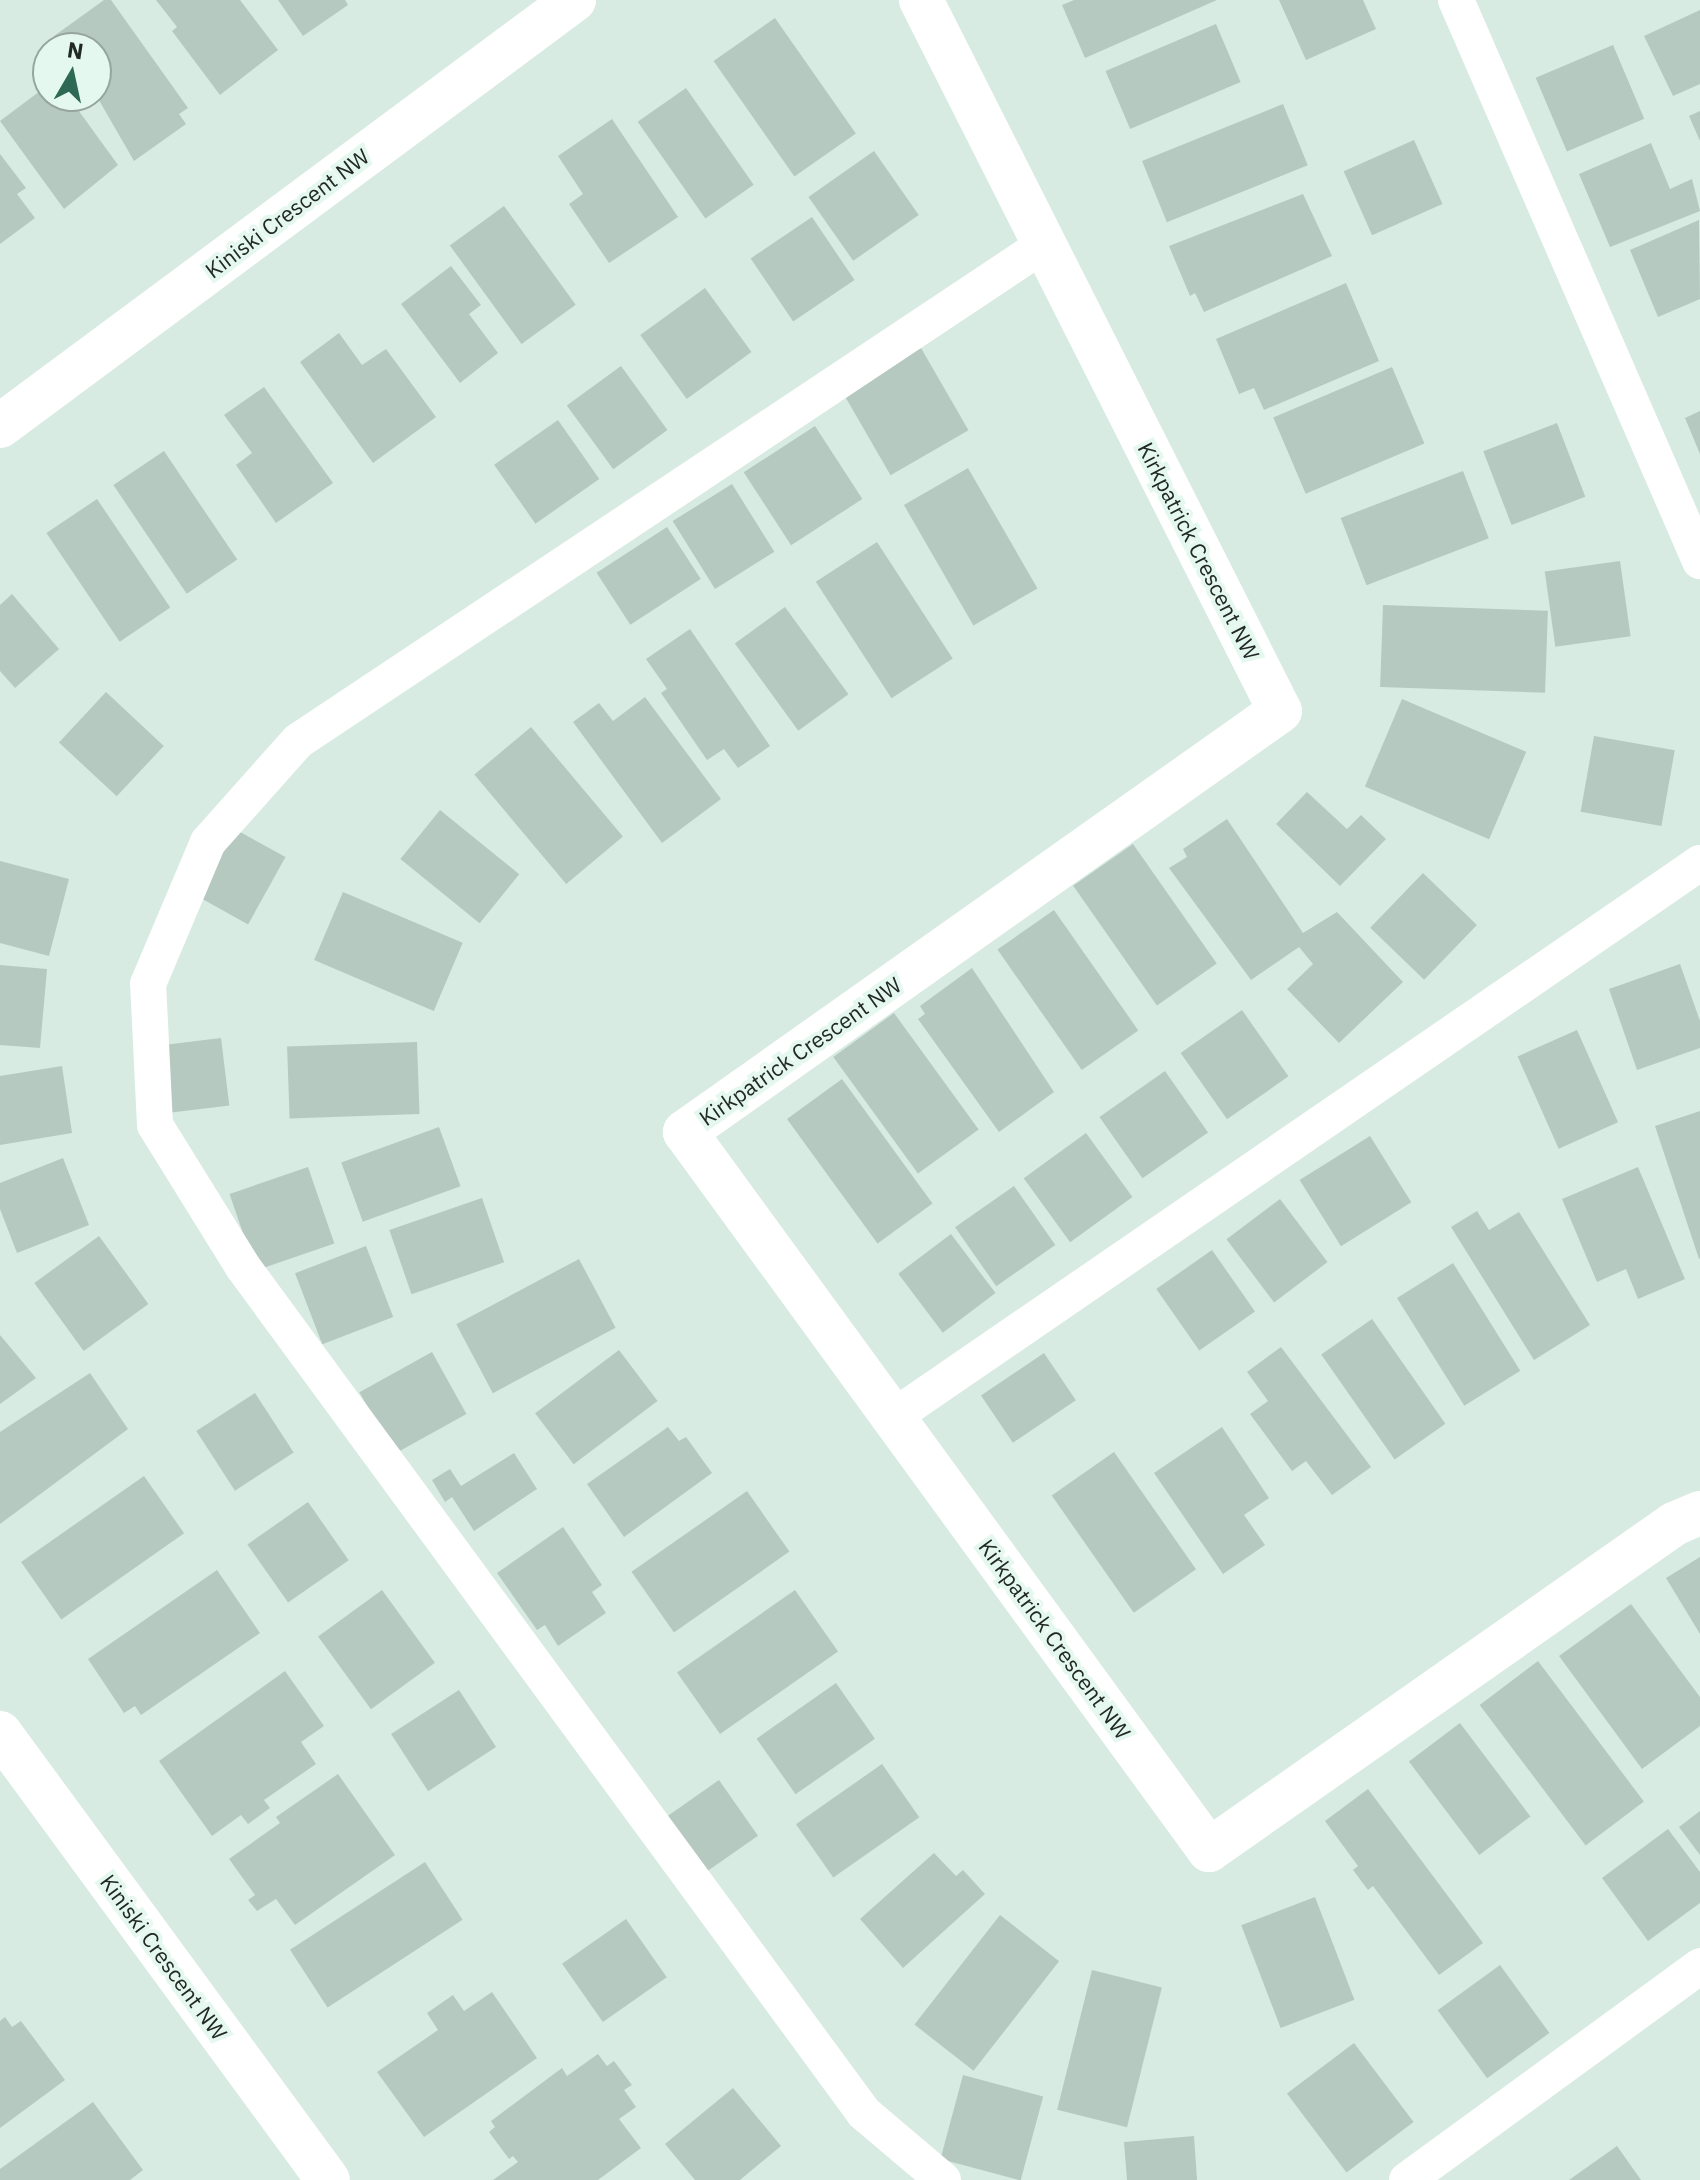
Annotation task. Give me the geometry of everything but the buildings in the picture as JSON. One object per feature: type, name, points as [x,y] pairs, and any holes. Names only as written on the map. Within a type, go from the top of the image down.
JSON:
[{"type":"street","name":"Kiniski Crescent NW","points":[[0,426],[574,0]]},
{"type":"street","name":"Kirkpatrick Crescent NW","points":[[921,0],[1280,711],[685,1132],[1209,1850],[1674,1524],[1700,1513]]},
{"type":"street","name":"Kiniski Crescent NW","points":[[0,1733],[328,2180]]},
{"type":"lane","points":[[1456,0],[1700,561]]},
{"type":"lane","points":[[943,2180],[864,2113],[243,1267],[155,1125],[148,984],[208,842],[298,741],[1045,244]]},
{"type":"lane","points":[[893,1417],[1700,863]]},
{"type":"lane","points":[[1407,2180],[1700,1966]]}]
